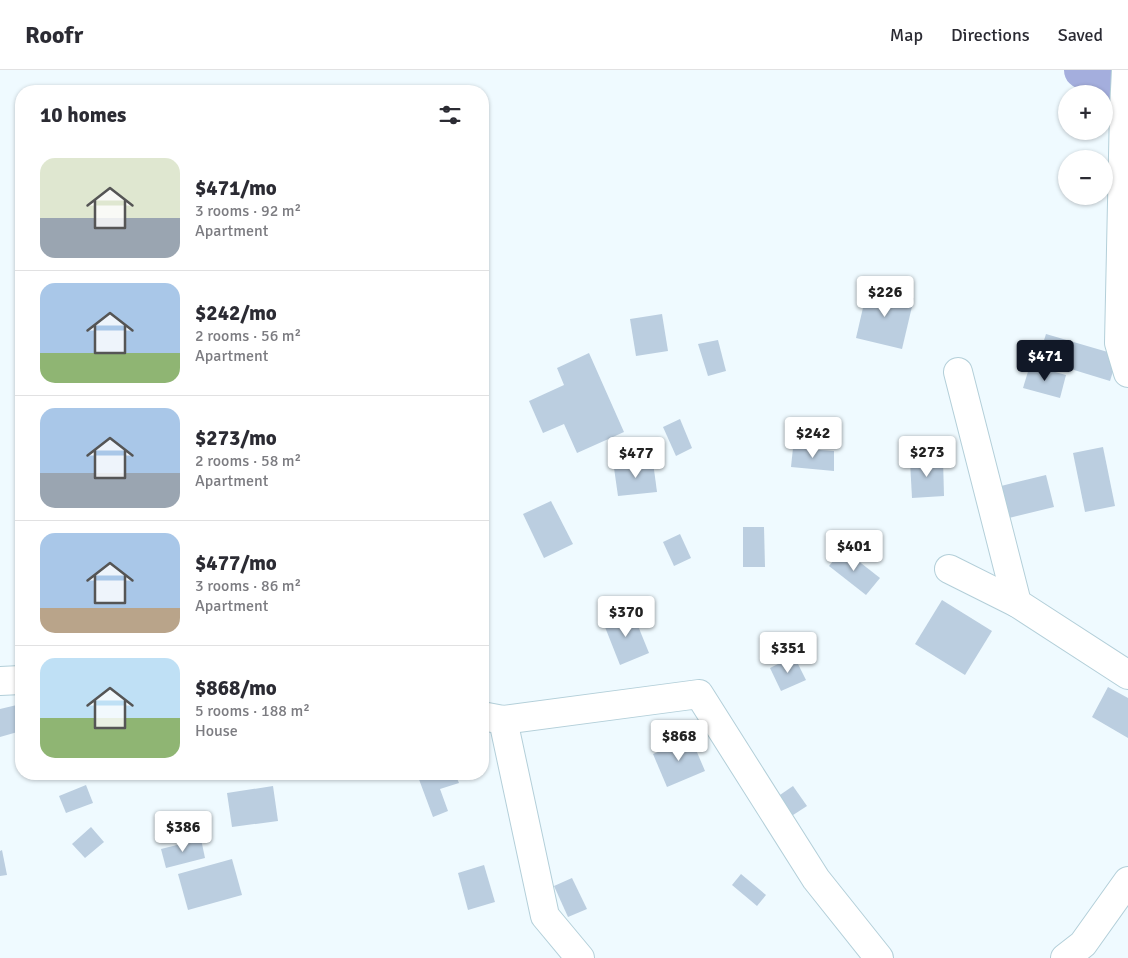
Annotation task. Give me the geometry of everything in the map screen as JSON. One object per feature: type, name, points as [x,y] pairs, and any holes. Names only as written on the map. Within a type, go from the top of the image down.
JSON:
[{"type":"street","points":[[1126,70],[1119,343],[1128,373]]},
{"type":"street","points":[[958,372],[1017,603]]},
{"type":"street","points":[[949,569],[1017,603],[1128,675]]},
{"type":"street","points":[[0,681],[15,680]]},
{"type":"street","points":[[580,958],[545,916],[493,718],[699,694],[816,879],[879,958]]},
{"type":"street","points":[[1065,958],[1082,944],[1128,881]]},
{"type":"building","points":[[868,286],[914,298],[902,349],[856,338]]},
{"type":"building","points":[[662,314],[668,351],[636,356],[630,319]]},
{"type":"building","points":[[1046,334],[1118,355],[1110,381],[1038,359]]},
{"type":"building","points":[[718,340],[726,371],[708,376],[698,344]]},
{"type":"building","points":[[589,353],[624,432],[577,453],[564,424],[543,433],[529,401],[564,385],[557,368]]},
{"type":"building","points":[[1030,365],[1066,375],[1060,398],[1023,388]]},
{"type":"building","points":[[680,419],[692,448],[676,456],[663,427]]},
{"type":"building","points":[[1103,447],[1115,506],[1085,512],[1073,453]]},
{"type":"building","points":[[793,448],[834,451],[834,471],[791,467]]},
{"type":"building","points":[[943,459],[944,496],[912,498],[910,461]]},
{"type":"building","points":[[653,462],[657,492],[618,496],[614,468]]},
{"type":"building","points":[[1046,475],[1054,507],[1005,519],[997,487]]},
{"type":"building","points":[[551,501],[573,544],[544,558],[523,514]]},
{"type":"building","points":[[743,527],[764,527],[765,567],[743,567]]},
{"type":"building","points":[[680,534],[691,558],[674,566],[663,542]]},
{"type":"building","points":[[843,549],[880,578],[866,595],[829,566]]},
{"type":"building","points":[[942,600],[992,631],[965,675],[915,644]]},
{"type":"building","points":[[632,611],[649,653],[620,665],[603,622]]},
{"type":"building","points":[[794,656],[806,680],[781,691],[770,668]]},
{"type":"building","points":[[1108,687],[1128,698],[1128,738],[1092,717]]},
{"type":"building","points":[[15,705],[15,733],[0,737],[0,709]]},
{"type":"building","points":[[691,738],[705,771],[667,787],[653,754]]},
{"type":"building","points":[[419,780],[458,780],[459,783],[440,789],[448,811],[433,817]]},
{"type":"building","points":[[86,785],[93,803],[66,813],[59,796]]},
{"type":"building","points":[[273,786],[278,821],[232,827],[227,793]]},
{"type":"building","points":[[793,786],[807,806],[790,817],[777,797]]},
{"type":"building","points":[[91,827],[104,842],[85,858],[72,844]]},
{"type":"building","points":[[201,839],[205,858],[166,868],[161,849]]},
{"type":"building","points":[[2,850],[7,875],[0,876],[0,851]]},
{"type":"building","points":[[232,859],[242,895],[188,910],[178,874]]},
{"type":"building","points":[[484,865],[495,902],[468,910],[458,873]]},
{"type":"building","points":[[741,874],[766,895],[757,906],[732,885]]},
{"type":"building","points":[[572,878],[587,909],[568,917],[554,886]]},
{"type":"waterway","points":[[1083,70],[1128,89]]}]
